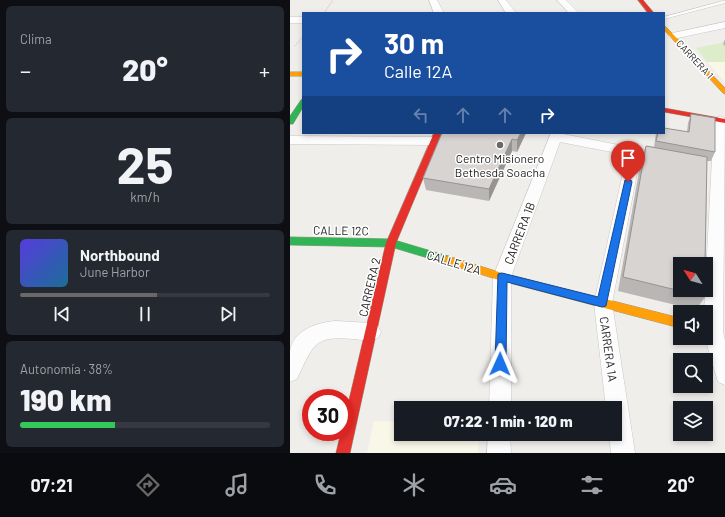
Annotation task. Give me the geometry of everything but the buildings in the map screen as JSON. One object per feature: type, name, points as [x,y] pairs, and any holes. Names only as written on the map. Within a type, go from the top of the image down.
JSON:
[{"type":"street","points":[[433,0],[439,12]]},
{"type":"street","points":[[502,0],[510,12]]},
{"type":"street","points":[[561,0],[573,12]]},
{"type":"street","points":[[640,0],[650,12]]},
{"type":"street","points":[[290,20],[302,20]]},
{"type":"street","points":[[673,36],[725,25]]},
{"type":"street","name":"CARRERA 1","points":[[665,28],[725,92]]},
{"type":"street","points":[[290,74],[302,74]]},
{"type":"street","points":[[290,122],[302,102]]},
{"type":"street","points":[[665,109],[722,121],[710,167],[721,225],[715,337],[725,375]]},
{"type":"street","points":[[556,135],[657,157]]},
{"type":"street","name":"CARRERA 1B","points":[[500,401],[502,277],[556,135]]},
{"type":"street","points":[[290,140],[436,137]]},
{"type":"street","name":"CARRERA 2","points":[[343,453],[391,243],[436,137]]},
{"type":"street","name":"CARRERA 1A","points":[[623,453],[602,303],[634,152]]},
{"type":"street","name":"CALLE 12C","points":[[290,241],[391,243]]},
{"type":"street","name":"CALLE 12A","points":[[391,243],[502,277],[673,321]]},
{"type":"street","points":[[290,372],[304,343],[322,330],[371,332]]},
{"type":"street","points":[[499,441],[499,453]]},
{"type":"lane","points":[[665,18],[725,2]]},
{"type":"path","points":[[325,12],[333,0]]},
{"type":"path","points":[[295,46],[302,39]]},
{"type":"shaded area","points":[[707,62],[725,62],[725,82]]},
{"type":"shaded area","points":[[374,421],[394,422],[394,441],[479,441],[478,453],[367,453]]},
{"type":"green space","points":[[725,42],[725,62],[707,62],[696,48]]},
{"type":"traffic: fast","points":[[290,122],[302,103]]},
{"type":"traffic: fast","points":[[290,241],[391,243],[448,260]]},
{"type":"traffic: slow","points":[[665,28],[725,92]]},
{"type":"traffic: slow","points":[[290,74],[302,74]]},
{"type":"traffic: slow","points":[[448,260],[502,277],[673,321]]},
{"type":"traffic: jam","points":[[640,0],[650,12]]},
{"type":"traffic: jam","points":[[665,110],[725,121]]},
{"type":"traffic: jam","points":[[343,453],[391,243],[438,134]]},
{"type":"place","name":"Centro Misionero Bethesda Soacha","points":[[500,145]]},
{"type":"route","points":[[500,364],[502,277],[602,303],[628,182]]}]
